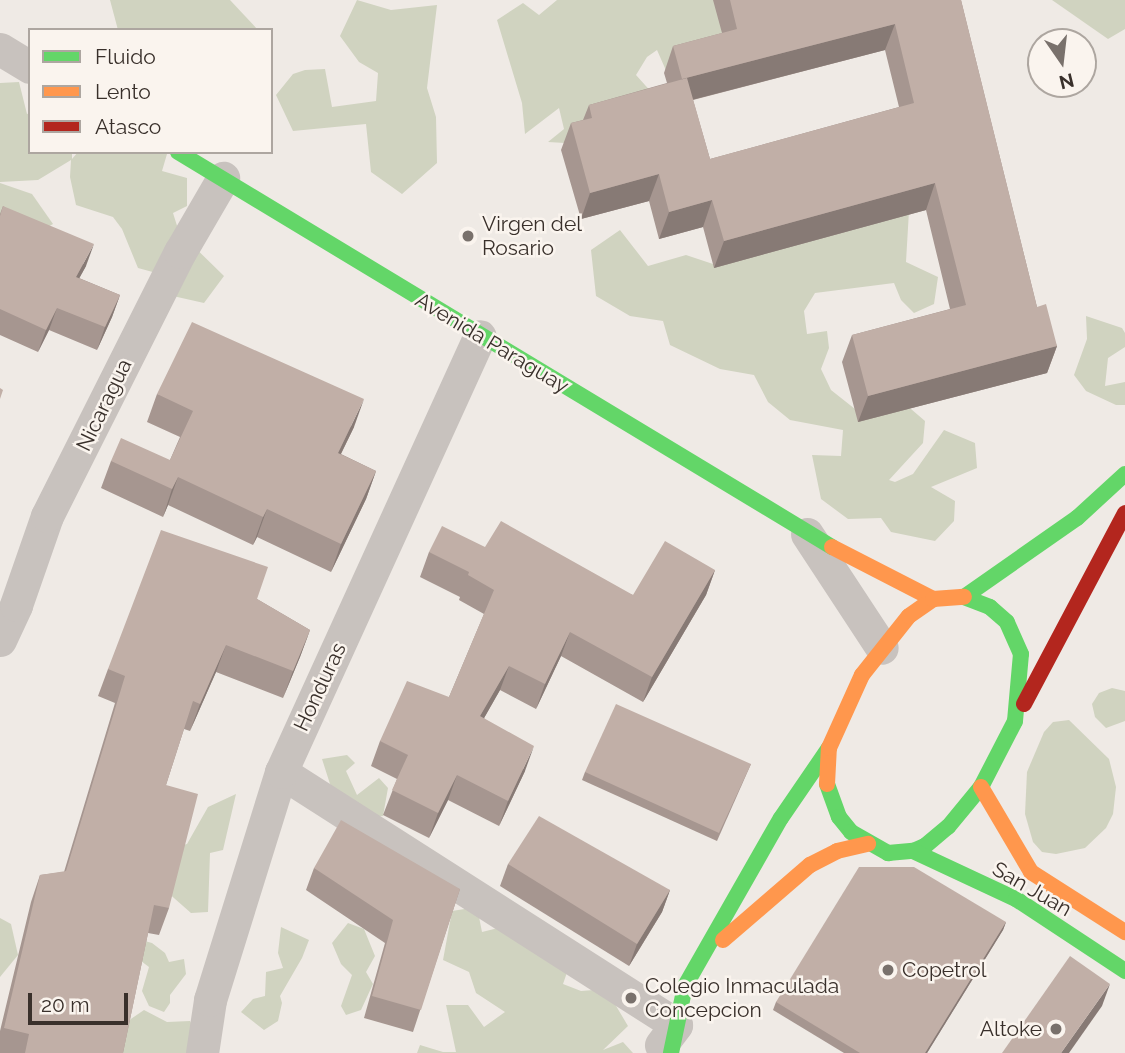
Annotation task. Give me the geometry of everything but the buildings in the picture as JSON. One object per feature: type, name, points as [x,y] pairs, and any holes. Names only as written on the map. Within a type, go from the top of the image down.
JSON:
[{"type":"main road","name":"Avenida Paraguay","points":[[181,154],[807,534],[933,599]]},
{"type":"main road","points":[[964,597],[1077,518],[1125,474]]},
{"type":"main road","points":[[829,748],[826,770],[831,800],[851,832],[888,853],[913,851],[937,837],[981,787],[1125,513]]},
{"type":"main road","points":[[673,1039],[685,986],[781,818],[829,748],[862,675],[909,616],[933,599],[964,597],[990,607],[1007,622],[1021,654],[1014,721]]},
{"type":"main road","name":"San Juan","points":[[981,787],[1031,872],[1125,932]]},
{"type":"main road","points":[[702,957],[810,865],[837,851],[869,844]]},
{"type":"main road","name":"San Juan","points":[[913,851],[1016,899],[1125,971]]},
{"type":"street","points":[[0,49],[28,66]]},
{"type":"street","name":"Nicaragua","points":[[0,640],[16,605],[47,516],[92,432],[180,252],[223,178]]},
{"type":"street","name":"Honduras","points":[[202,1053],[209,1000],[281,772],[480,336]]},
{"type":"street","points":[[807,534],[882,648]]},
{"type":"street","points":[[281,772],[673,1039],[656,1053]]},
{"type":"green space","points":[[110,0],[230,0],[256,28],[117,28]]},
{"type":"green space","points":[[357,0],[391,10],[437,5],[427,88],[436,117],[437,163],[402,194],[371,172],[366,124],[293,131],[276,95],[293,74],[325,69],[332,107],[376,101],[378,73],[359,62],[340,36]]},
{"type":"green space","points":[[557,0],[733,0],[735,20],[696,65],[668,75],[657,50],[647,57],[636,75],[654,95],[582,144],[548,142],[564,129],[559,108],[525,134],[522,103],[497,20],[523,3],[539,15]]},
{"type":"green space","points":[[1052,0],[1125,0],[1125,29],[1108,39],[1097,31],[1097,28],[1092,28]]},
{"type":"green space","points":[[19,82],[28,114],[28,154],[72,154],[72,159],[76,154],[167,154],[162,171],[187,178],[187,206],[173,213],[179,232],[224,276],[204,303],[164,294],[160,274],[138,268],[122,229],[113,217],[76,205],[70,177],[71,160],[38,180],[0,182],[0,83]]},
{"type":"green space","points":[[0,183],[32,194],[53,224],[37,233],[0,228]]},
{"type":"green space","points":[[909,211],[906,262],[938,277],[934,304],[914,313],[901,300],[894,283],[815,293],[804,311],[807,334],[827,331],[829,348],[821,369],[831,390],[855,409],[911,409],[925,421],[923,443],[889,480],[895,482],[913,474],[944,430],[975,443],[977,468],[931,487],[955,501],[954,521],[935,541],[891,532],[881,518],[848,519],[821,499],[812,455],[841,456],[843,430],[790,420],[768,402],[754,375],[720,369],[670,345],[663,321],[630,316],[596,296],[591,250],[620,230],[648,266],[686,255],[719,266]]},
{"type":"green space","points":[[1086,316],[1122,328],[1125,333],[1125,347],[1108,358],[1105,386],[1125,382],[1125,405],[1116,405],[1086,391],[1074,375],[1087,339]]},
{"type":"green space","points":[[1112,688],[1125,691],[1125,721],[1106,728],[1095,717],[1092,704],[1099,693]]},
{"type":"green space","points":[[1069,720],[1109,759],[1116,787],[1113,814],[1106,828],[1085,848],[1056,854],[1042,852],[1033,842],[1025,814],[1027,772],[1044,732],[1053,722]]},
{"type":"green space","points":[[347,755],[355,763],[346,771],[357,795],[379,778],[388,788],[383,816],[352,818],[330,784],[322,759]]},
{"type":"green space","points":[[236,794],[223,850],[210,853],[208,912],[191,913],[166,891],[169,849],[187,844],[208,807]]},
{"type":"green space","points":[[477,907],[482,932],[498,928],[572,958],[563,984],[581,991],[606,989],[628,1026],[603,1050],[623,1042],[633,1053],[417,1053],[420,1045],[443,1052],[456,1052],[446,1005],[468,1005],[484,1027],[505,1012],[476,993],[469,972],[443,960],[452,911]]},
{"type":"green space","points":[[0,918],[11,924],[18,955],[0,977]]},
{"type":"green space","points":[[348,923],[364,929],[375,956],[366,972],[373,984],[361,1010],[346,1015],[341,1006],[352,975],[341,964],[332,943]]},
{"type":"green space","points":[[281,927],[309,940],[280,996],[282,1003],[278,1021],[264,1030],[241,1012],[253,999],[265,996],[266,972],[283,968],[278,953]]},
{"type":"green space","points":[[134,938],[152,943],[165,953],[169,962],[184,959],[186,974],[170,995],[170,1003],[164,1012],[149,1006],[142,991],[149,967],[133,955]]},
{"type":"green space","points":[[144,1010],[167,1022],[190,1021],[195,1030],[191,1053],[119,1053],[125,1023]]},
{"type":"traffic: fast","points":[[181,154],[832,547]]},
{"type":"traffic: fast","points":[[964,597],[1077,518],[1125,474]]},
{"type":"traffic: fast","points":[[827,784],[839,817],[851,832],[888,853],[913,851],[925,846],[948,827],[981,787],[1015,721],[1021,654],[1007,622],[990,607],[964,597]]},
{"type":"traffic: fast","points":[[671,1053],[685,986],[781,818],[829,748]]},
{"type":"traffic: fast","points":[[913,851],[1016,899],[1125,971]]},
{"type":"traffic: slow","points":[[832,547],[933,599]]},
{"type":"traffic: slow","points":[[827,784],[829,748],[862,675],[909,616],[933,599],[964,597]]},
{"type":"traffic: slow","points":[[981,787],[1031,872],[1125,932]]},
{"type":"traffic: slow","points":[[723,940],[810,865],[837,851],[868,844]]},
{"type":"traffic: jam","points":[[1024,704],[1125,513]]},
{"type":"place","name":"Virgen del Rosario","points":[[468,236]]},
{"type":"place","name":"Copetrol","points":[[888,970]]},
{"type":"place","name":"Colegio Inmaculada Concepcion","points":[[631,998]]},
{"type":"place","name":"Altoke","points":[[1056,1029]]}]
